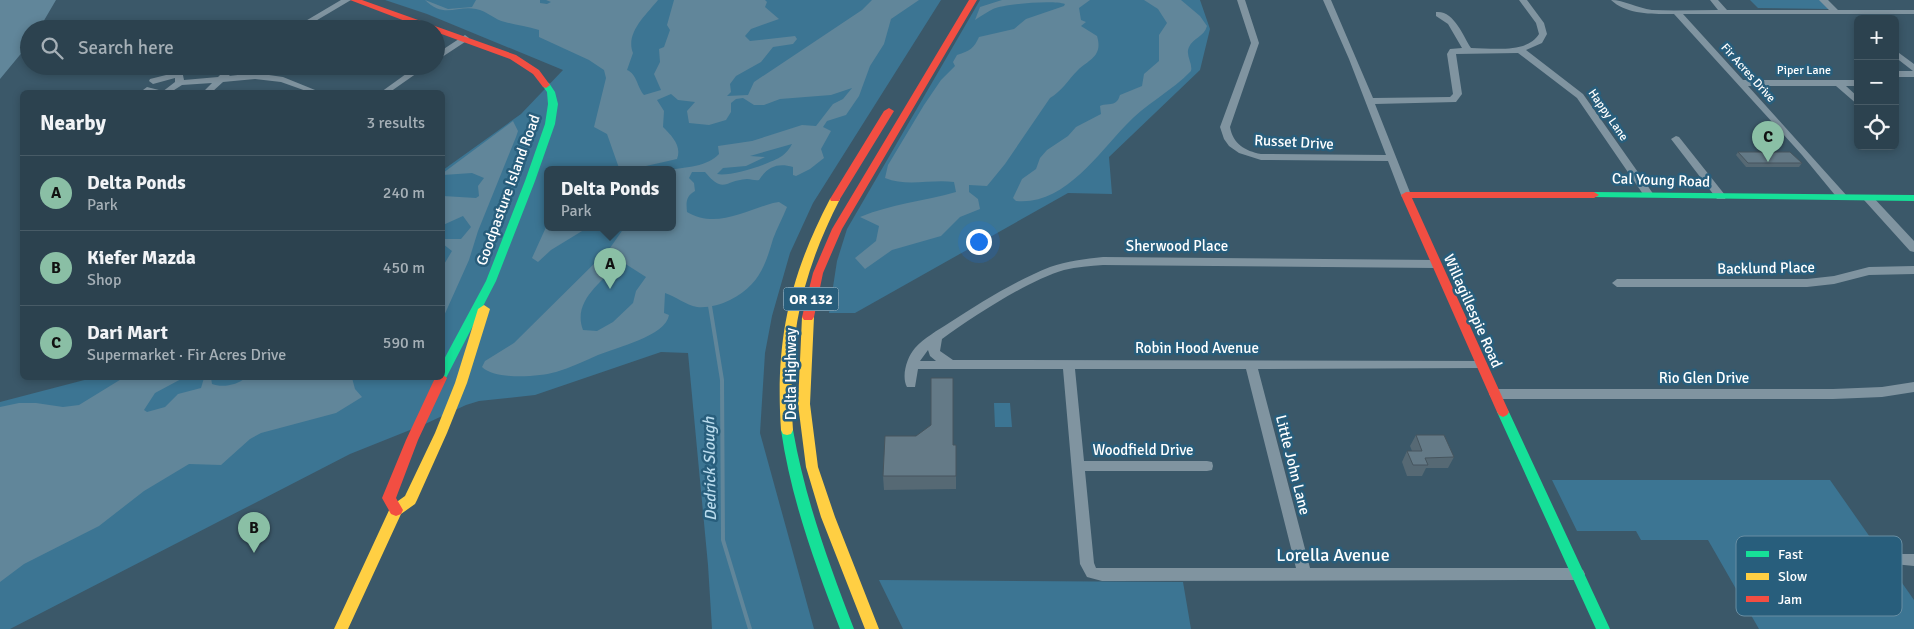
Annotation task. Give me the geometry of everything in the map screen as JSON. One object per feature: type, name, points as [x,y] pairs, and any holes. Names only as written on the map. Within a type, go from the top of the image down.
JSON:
[{"type":"main road","name":"Goodpasture Island Road","points":[[354,0],[412,20]]},
{"type":"main road","name":"Delta Highway","points":[[872,629],[828,517],[812,467],[804,404],[806,325],[818,273],[836,229],[973,0]]},
{"type":"main road","name":"Goodpasture Island Road","points":[[341,629],[396,510],[410,500],[441,433],[461,383],[491,281],[548,132],[553,104],[547,85],[536,72],[513,57],[445,31]]},
{"type":"main road","name":"Delta Highway","points":[[847,629],[806,520],[793,470],[786,402],[787,329],[799,278],[820,227],[896,100]]},
{"type":"main road","name":"Cal Young Road","points":[[1406,195],[1914,198]]},
{"type":"main road","name":"Willagillespie Road","points":[[1406,195],[1494,394],[1603,629]]},
{"type":"main road","name":"Goodpasture Island Road","points":[[445,370],[491,281]]},
{"type":"main road","name":"Goodpasture Island Road","points":[[396,510],[389,498],[412,440],[440,380]]},
{"type":"street","points":[[312,20],[348,0]]},
{"type":"street","name":"Russet Drive","points":[[1241,0],[1255,43],[1225,127],[1227,138],[1231,144],[1244,152],[1261,157],[1392,158]]},
{"type":"street","name":"Willagillespie Road","points":[[1327,0],[1406,195]]},
{"type":"street","points":[[1369,101],[1438,102],[1456,98],[1458,94],[1452,52],[1467,49],[1520,50],[1539,41],[1543,34],[1541,25],[1523,0]]},
{"type":"street","points":[[1615,0],[1635,10],[1676,12],[1914,12]]},
{"type":"street","points":[[1714,0],[1725,12]]},
{"type":"street","points":[[1823,0],[1836,12]]},
{"type":"street","name":"Fir Acres Drive","points":[[1676,12],[1843,198]]},
{"type":"street","points":[[1849,12],[1854,16]]},
{"type":"street","points":[[1439,14],[1451,22],[1467,49]]},
{"type":"street","points":[[445,52],[465,38]]},
{"type":"street","name":"Happy Lane","points":[[1520,50],[1579,94],[1649,195]]},
{"type":"street","points":[[1899,55],[1914,68]]},
{"type":"street","points":[[1899,74],[1914,74]]},
{"type":"street","points":[[153,81],[174,75]]},
{"type":"street","points":[[167,90],[177,75]]},
{"type":"street","points":[[189,75],[222,78],[269,77],[310,90]]},
{"type":"street","points":[[209,90],[225,75]]},
{"type":"street","points":[[388,90],[410,75]]},
{"type":"street","name":"Piper Lane","points":[[1740,83],[1854,83]]},
{"type":"street","name":"Piper Lane","points":[[1838,83],[1854,98]]},
{"type":"street","points":[[1676,139],[1721,197]]},
{"type":"street","points":[[1868,198],[1914,248]]},
{"type":"street","name":"Sherwood Place","points":[[912,365],[920,351],[937,337],[1044,274],[1078,264],[1103,261],[1256,261],[1436,264]]},
{"type":"street","name":"Backlund Place","points":[[1617,283],[1807,284],[1834,280],[1869,271],[1914,270]]},
{"type":"street","points":[[937,337],[934,344],[934,353],[951,365]]},
{"type":"street","name":"Robin Hood Avenue","points":[[912,365],[1481,364]]},
{"type":"street","points":[[910,384],[912,365]]},
{"type":"street","name":"Woodfield Drive","points":[[1069,365],[1089,570]]},
{"type":"street","name":"Little John Lane","points":[[1251,365],[1304,574]]},
{"type":"street","name":"Rio Glen Drive","points":[[1494,394],[1833,394],[1914,387]]},
{"type":"street","name":"Woodfield Drive","points":[[1078,466],[1207,466]]},
{"type":"street","name":"Lorella Avenue","points":[[1089,570],[1102,575],[1578,574]]},
{"type":"shaded area","points":[[0,0],[56,0],[44,20],[20,20],[20,55],[0,79]]},
{"type":"shaded area","points":[[385,0],[941,0],[813,203],[790,253],[772,316],[765,353],[760,433],[814,629],[712,629],[708,565],[688,353],[661,352],[535,395],[479,401],[466,405],[425,424],[350,454],[10,629],[0,629],[0,402],[84,380],[445,380],[445,169],[521,114],[563,70],[442,20]]},
{"type":"shaded area","points":[[425,0],[448,9],[472,7],[476,0],[540,0],[540,3],[547,4],[551,2],[546,0],[658,0],[634,31],[631,46],[633,53],[627,70],[633,74],[644,95],[661,90],[654,74],[660,62],[659,49],[664,47],[670,30],[667,25],[674,0],[765,0],[767,2],[765,7],[779,19],[751,29],[745,36],[750,41],[795,36],[797,39],[793,44],[773,47],[761,62],[736,76],[730,84],[731,92],[727,96],[748,95],[754,82],[862,10],[872,0],[919,0],[891,19],[884,44],[870,66],[859,96],[846,115],[827,121],[823,127],[831,131],[821,149],[824,158],[810,169],[796,176],[793,175],[793,167],[783,165],[770,169],[759,180],[747,179],[721,185],[711,179],[705,172],[692,172],[689,178],[694,183],[695,191],[687,200],[687,212],[698,217],[719,219],[730,217],[779,202],[787,207],[767,258],[754,282],[740,295],[714,306],[693,306],[665,293],[664,313],[669,315],[666,322],[650,335],[556,372],[517,376],[497,374],[482,367],[485,361],[514,343],[610,248],[622,231],[676,231],[676,169],[709,162],[719,154],[718,146],[752,141],[802,125],[816,126],[833,104],[843,99],[852,88],[831,95],[780,99],[764,105],[754,105],[743,98],[736,99],[731,103],[731,112],[726,120],[709,125],[689,123],[687,111],[695,102],[678,100],[671,94],[657,100],[664,111],[663,127],[673,138],[677,146],[677,159],[646,166],[618,166],[607,134],[594,127],[606,78],[604,70],[589,60],[539,37],[539,30],[501,21],[476,9],[444,10],[438,9]],"holes":[[[792,144],[782,156],[769,163],[731,174],[717,174],[723,168],[746,166],[765,157],[750,156]],[[619,263],[624,263],[646,277],[636,291],[633,303],[613,322],[597,331],[583,330],[581,320],[585,301],[597,285]]]},
{"type":"shaded area","points":[[980,0],[1200,0],[1210,29],[1200,70],[1109,157],[1112,194],[1068,193],[855,313],[829,313],[837,261],[847,229]]},
{"type":"shaded area","points":[[1002,0],[1090,0],[1079,8],[1081,20],[1086,22],[1081,26],[1097,36],[1097,53],[1050,98],[1005,164],[987,186],[969,185],[969,192],[978,199],[980,209],[960,217],[941,236],[892,250],[865,269],[855,258],[876,241],[879,226],[860,217],[896,206],[956,192],[954,182],[902,182],[885,178],[888,165],[924,105],[941,80],[955,66],[953,62],[957,55],[971,49],[979,37],[1014,29],[1026,19],[1064,6],[1065,4],[1029,3],[1007,6],[993,9],[975,20],[980,7]]},
{"type":"shaded area","points":[[1144,0],[1181,0],[1200,16],[1207,26],[1206,30],[1189,47],[1191,71],[1176,85],[1133,117],[1091,164],[1064,187],[1049,195],[1033,200],[1016,201],[1013,198],[1022,179],[1036,169],[1040,158],[1047,150],[1068,136],[1076,127],[1101,114],[1100,106],[1115,103],[1120,95],[1142,86],[1144,74],[1159,61],[1159,35],[1167,23],[1158,9]]},
{"type":"shaded area","points":[[1750,0],[1820,0],[1829,9],[1758,8]]},
{"type":"shaded area","points":[[513,121],[518,131],[516,137],[478,231],[469,260],[445,314],[445,263],[452,251],[445,246],[445,239],[461,239],[471,227],[463,216],[445,224],[445,196],[476,198],[479,196],[478,186],[484,178],[472,173],[445,175],[445,172]]},
{"type":"shaded area","points":[[544,231],[582,231],[551,250],[538,262],[532,258]]},
{"type":"shaded area","points":[[120,380],[179,380],[155,393],[144,410],[147,412],[165,407],[178,394],[201,388],[203,380],[211,380],[212,384],[225,386],[242,380],[353,380],[355,389],[362,397],[336,413],[261,433],[250,439],[221,465],[189,464],[144,491],[99,526],[24,564],[0,582],[0,407],[19,403],[36,403],[63,407],[79,405]]},
{"type":"shaded area","points":[[994,403],[1010,403],[1012,427],[995,427]]},
{"type":"shaded area","points":[[1552,480],[1830,480],[1869,536],[1736,536],[1736,589],[1708,540],[1641,540],[1636,531],[1577,531]]},
{"type":"shaded area","points":[[879,580],[1183,582],[1191,629],[903,629]]},
{"type":"shaded area","points":[[1902,583],[1914,600],[1914,629],[1759,629],[1752,616],[1902,616]]},
{"type":"building","points":[[1738,152],[1790,152],[1802,163],[1748,163]]},
{"type":"building","points":[[931,378],[953,378],[953,445],[956,445],[956,476],[883,476],[885,436],[916,436],[931,425]]},
{"type":"building","points":[[1416,435],[1444,435],[1454,457],[1425,458],[1428,465],[1413,465],[1407,451],[1422,451]]},
{"type":"waterway","name":"Dedrick Slough","points":[[710,306],[722,380],[723,540],[750,629]]},
{"type":"traffic: fast","points":[[445,369],[491,281],[530,181],[550,124],[553,104],[551,92],[546,85]]},
{"type":"traffic: fast","points":[[1594,195],[1914,198]]},
{"type":"traffic: fast","points":[[1503,412],[1603,629]]},
{"type":"traffic: fast","points":[[787,430],[803,506],[847,629]]},
{"type":"traffic: slow","points":[[787,430],[785,369],[793,310],[809,254],[835,199]]},
{"type":"traffic: slow","points":[[341,629],[396,510],[410,500],[441,433],[461,383],[484,309]]},
{"type":"traffic: slow","points":[[808,317],[804,404],[812,467],[828,517],[872,629]]},
{"type":"traffic: jam","points":[[354,0],[410,20]]},
{"type":"traffic: jam","points":[[808,317],[818,273],[837,229],[973,0]]},
{"type":"traffic: jam","points":[[445,33],[513,57],[536,72],[546,85]]},
{"type":"traffic: jam","points":[[835,199],[889,111]]},
{"type":"traffic: jam","points":[[1503,412],[1406,195],[1594,195]]},
{"type":"traffic: jam","points":[[396,510],[389,498],[412,440],[440,380]]},
{"type":"place","name":"Dari Mart","points":[[1768,162]]},
{"type":"place","name":"Delta Ponds","points":[[610,289]]},
{"type":"place","name":"Kiefer Mazda","points":[[254,553]]}]
